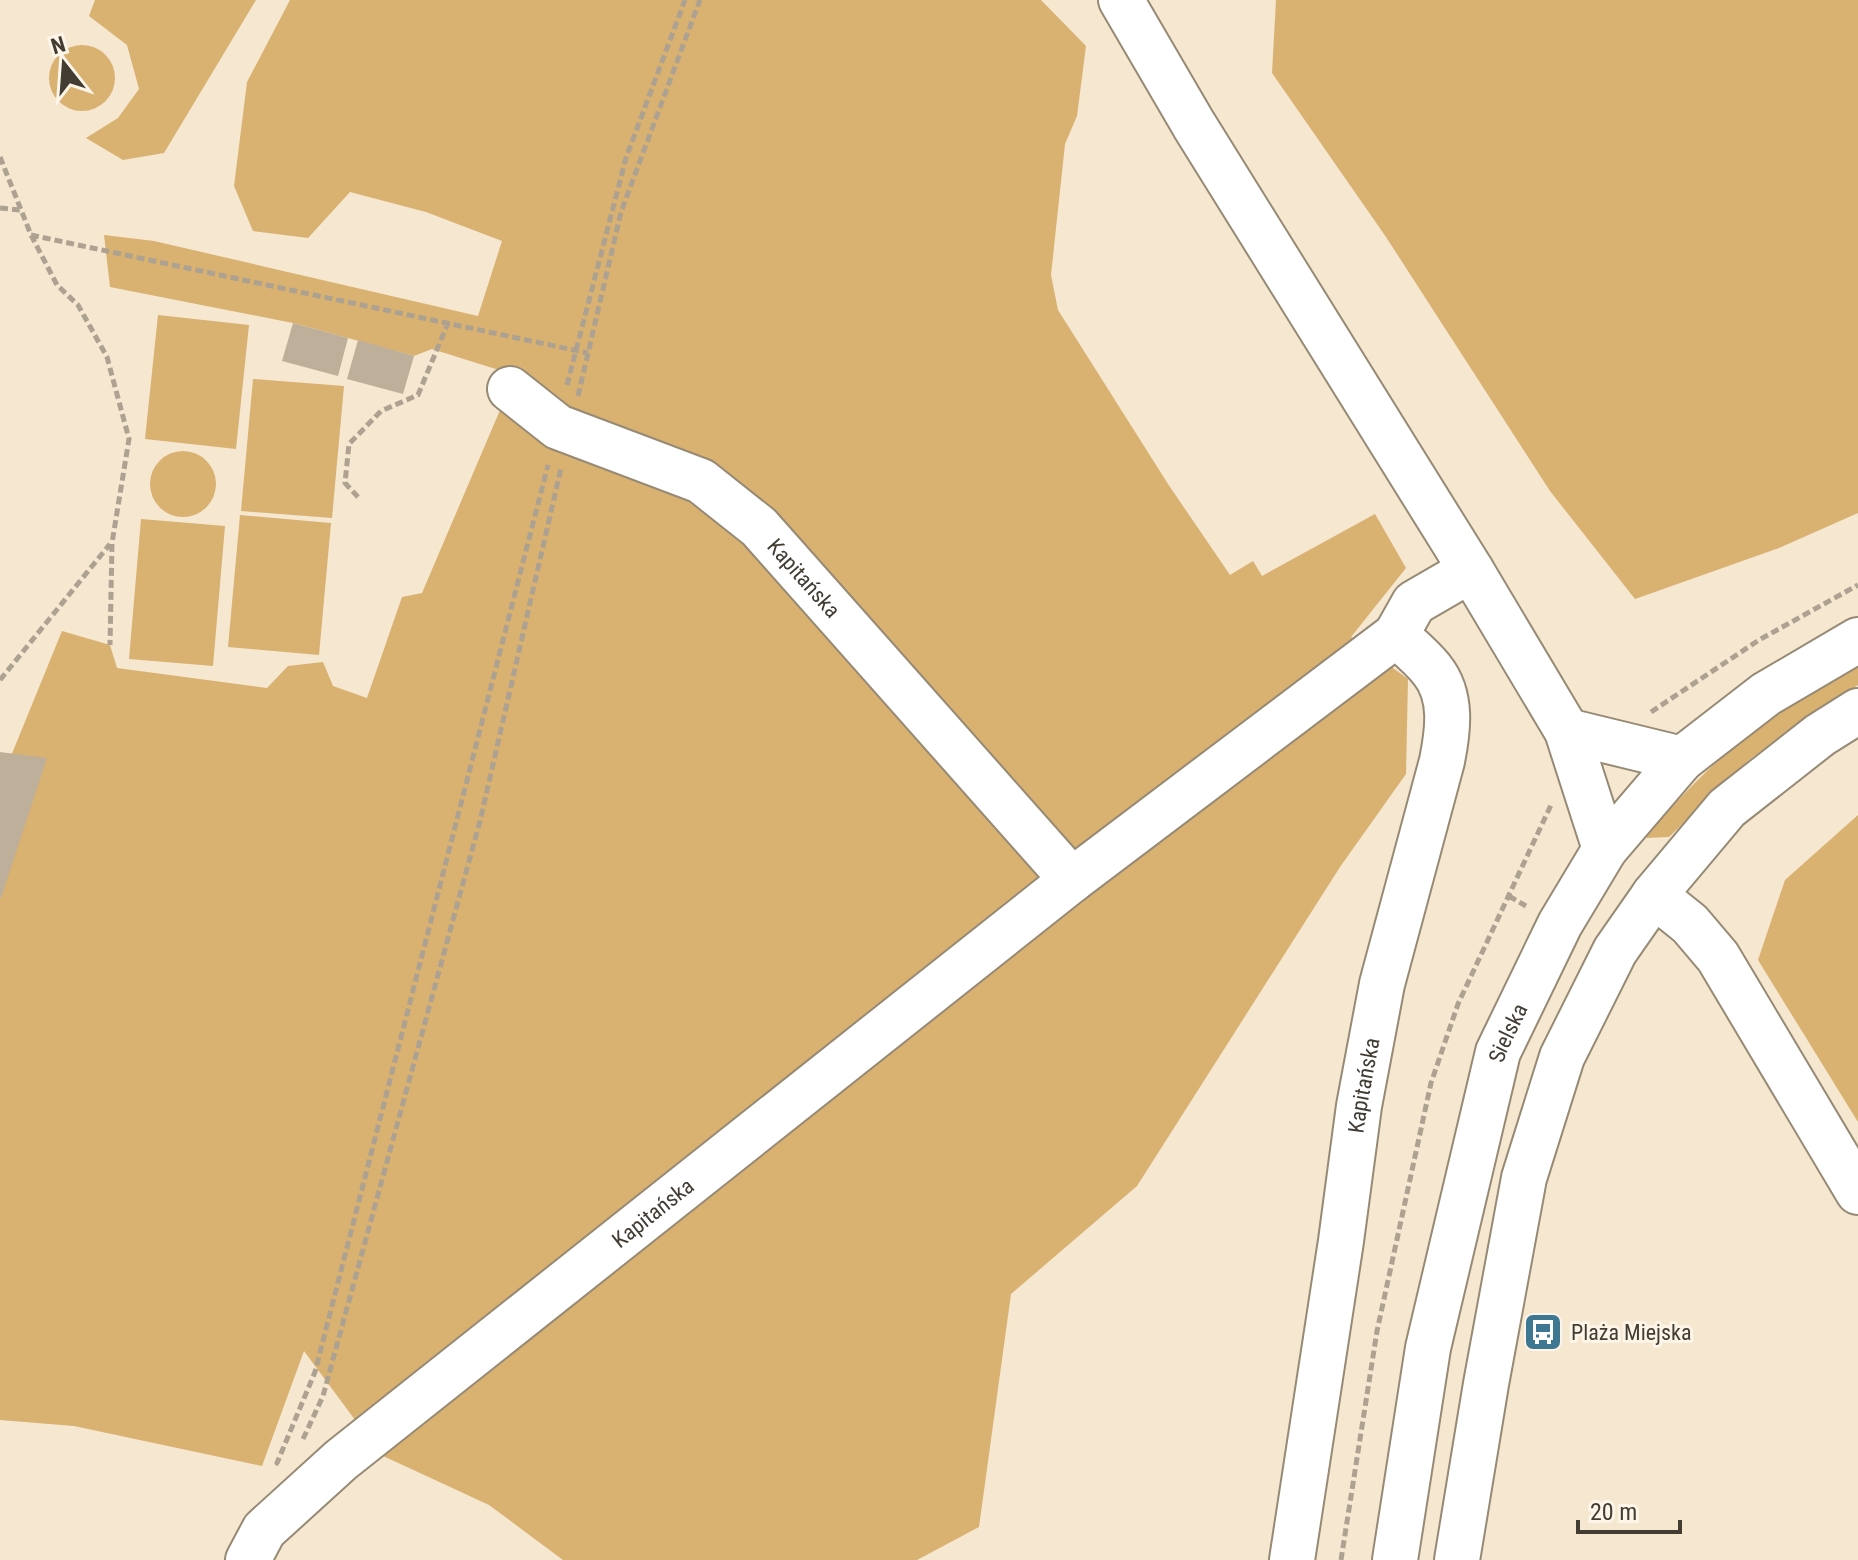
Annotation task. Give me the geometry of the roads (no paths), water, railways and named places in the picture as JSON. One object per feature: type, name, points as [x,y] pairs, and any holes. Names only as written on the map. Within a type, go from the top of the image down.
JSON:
[{"type":"street","points":[[1121,0],[1194,125],[1471,570],[1567,731],[1605,849]]},
{"type":"street","name":"Kapitańska","points":[[510,389],[564,429],[701,481],[759,527],[1072,880]]},
{"type":"street","name":"Kapitańska","points":[[248,1560],[264,1530],[341,1460],[1072,880],[1396,635],[1414,603],[1471,570]]},
{"type":"street","name":"Kapitańska","points":[[1292,1560],[1362,1091],[1382,984],[1449,727],[1443,688],[1433,671],[1396,635]]},
{"type":"street","name":"Sielska","points":[[1395,1560],[1428,1348],[1498,1052],[1560,924],[1605,849],[1682,759],[1766,694],[1858,640]]},
{"type":"street","points":[[1457,1560],[1524,1178],[1562,1057],[1615,951],[1654,895],[1727,808],[1820,735],[1858,711]]},
{"type":"street","points":[[1567,731],[1682,759]]},
{"type":"street","points":[[1654,895],[1690,924],[1718,957],[1858,1192]]},
{"type":"place","name":"Plaża Miejska","points":[[1543,1332]]}]
